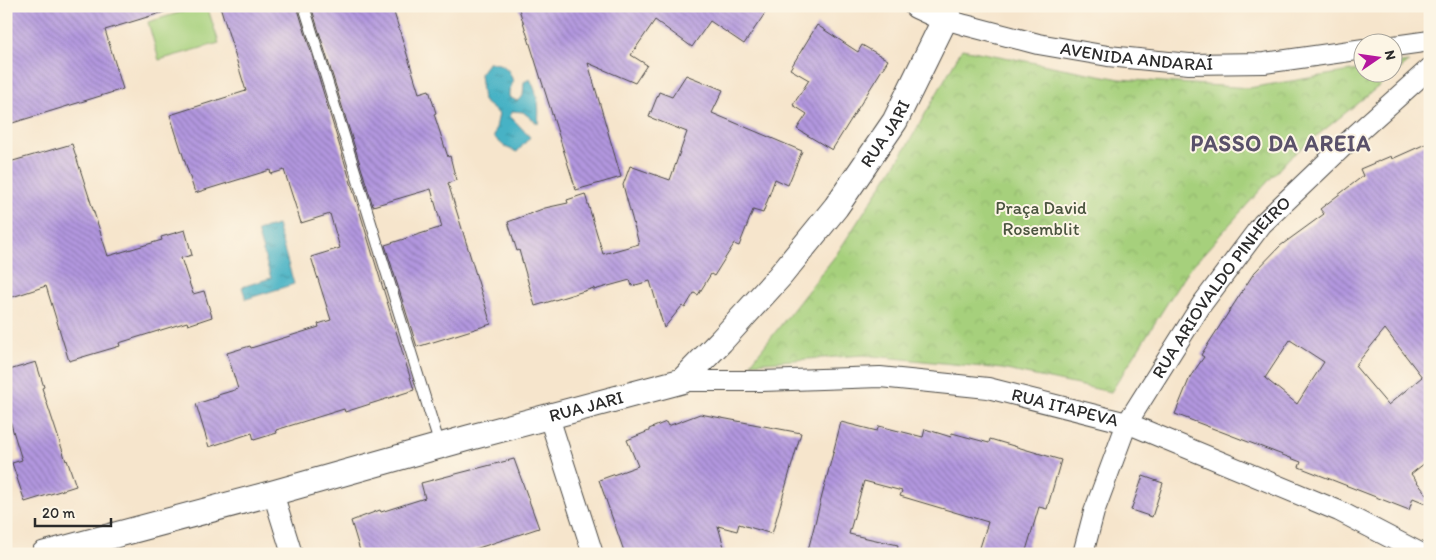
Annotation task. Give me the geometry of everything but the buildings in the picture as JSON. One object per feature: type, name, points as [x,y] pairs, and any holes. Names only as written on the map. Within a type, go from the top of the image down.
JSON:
[{"type":"street","name":"AVENIDA ANDARAÍ","points":[[917,6],[948,12],[965,25],[1038,44],[1108,56],[1189,64],[1264,63],[1354,50]]},
{"type":"street","name":"RUA JARI","points":[[44,554],[682,381],[780,276],[836,207],[895,121],[948,12]]},
{"type":"street","points":[[1404,45],[1430,41]]},
{"type":"street","name":"RUA ARIOVALDO PINHEIRO","points":[[1083,554],[1094,512],[1127,423],[1202,304],[1262,224],[1352,138],[1430,68]]},
{"type":"street","name":"RUA ITAPEVA","points":[[682,381],[880,378],[988,388],[1127,423],[1339,511],[1422,554]]},
{"type":"street","points":[[549,417],[593,554]]},
{"type":"street","points":[[273,493],[292,554]]},
{"type":"lane","points":[[304,6],[440,447]]},
{"type":"green space","points":[[207,6],[219,43],[159,60],[148,22]]},
{"type":"green space","name":"Praça David Rosemblit","points":[[962,49],[1120,79],[1249,88],[1354,70],[1354,82],[1384,82],[1289,158],[1187,272],[1111,392],[1002,369],[864,355],[751,363],[836,255],[907,146]]},
{"type":"water","points":[[489,62],[502,65],[510,73],[513,82],[509,91],[509,97],[517,101],[523,96],[524,82],[530,79],[537,95],[538,124],[523,112],[513,111],[510,116],[530,137],[517,152],[505,147],[494,137],[499,114],[483,101],[480,74]]},
{"type":"water","points":[[277,225],[294,284],[246,299],[242,287],[271,278],[257,231]]},
{"type":"district","name":"PASSO DA AREIA","points":[[1281,143]]}]
